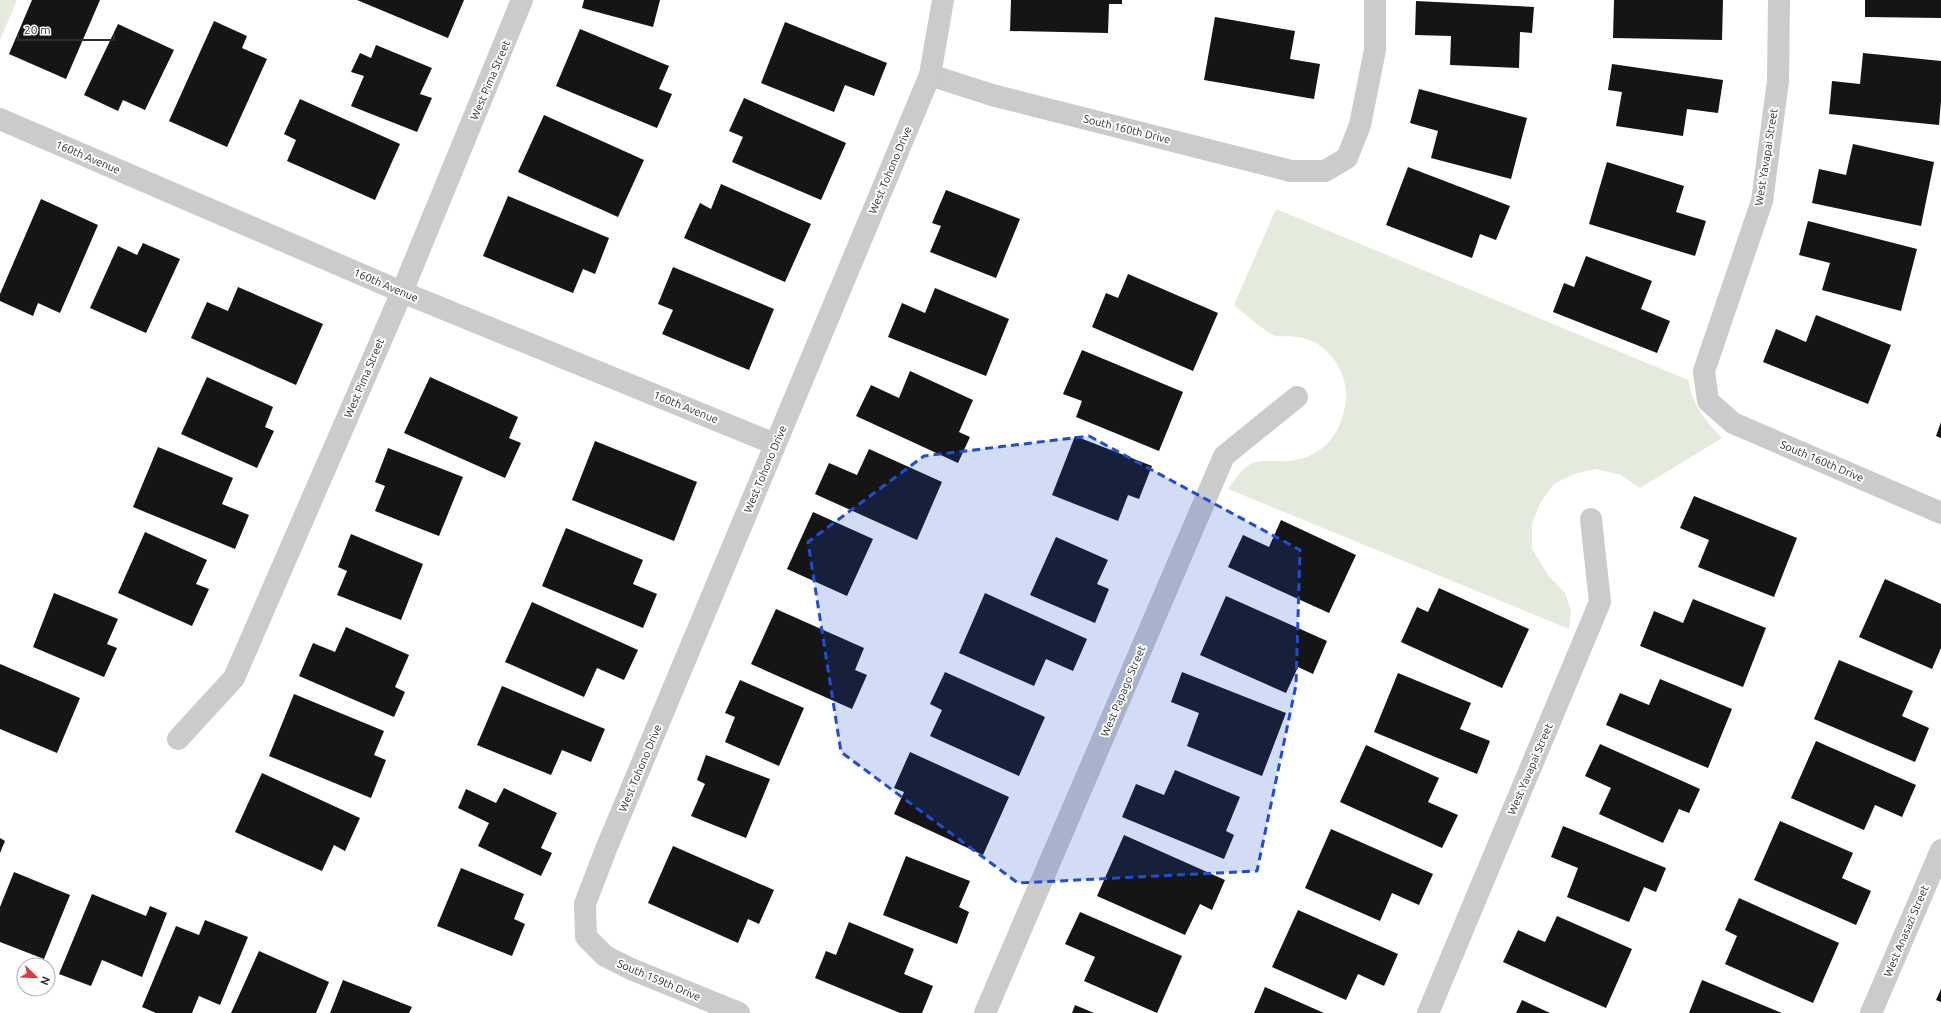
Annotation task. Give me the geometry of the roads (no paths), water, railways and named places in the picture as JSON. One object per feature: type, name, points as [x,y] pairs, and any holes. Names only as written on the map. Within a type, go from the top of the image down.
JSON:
[{"type":"street","name":"West Pima Street","points":[[178,739],[234,678],[402,292],[522,0]]},
{"type":"street","name":"West Tohono Drive","points":[[586,937],[585,904],[598,870],[930,75],[943,0]]},
{"type":"street","name":"South 160th Drive","points":[[930,75],[992,95],[1290,171],[1326,171],[1347,158],[1360,125],[1375,50],[1375,0]]},
{"type":"street","name":"West Yavapai Street","points":[[1708,401],[1704,371],[1762,201],[1778,81],[1780,0]]},
{"type":"street","name":"160th Avenue","points":[[0,119],[402,292],[775,444]]},
{"type":"street","name":"West Papago Street","points":[[984,1013],[1224,456],[1297,397]]},
{"type":"street","name":"South 160th Drive","points":[[1708,401],[1733,423],[1941,513]]},
{"type":"street","name":"West Yavapai Street","points":[[1428,1013],[1600,602],[1591,519]]},
{"type":"street","name":"West Anasazi Street","points":[[1871,1013],[1941,850]]},
{"type":"street","name":"South 159th Drive","points":[[586,937],[605,956],[630,969],[739,1013]]}]
